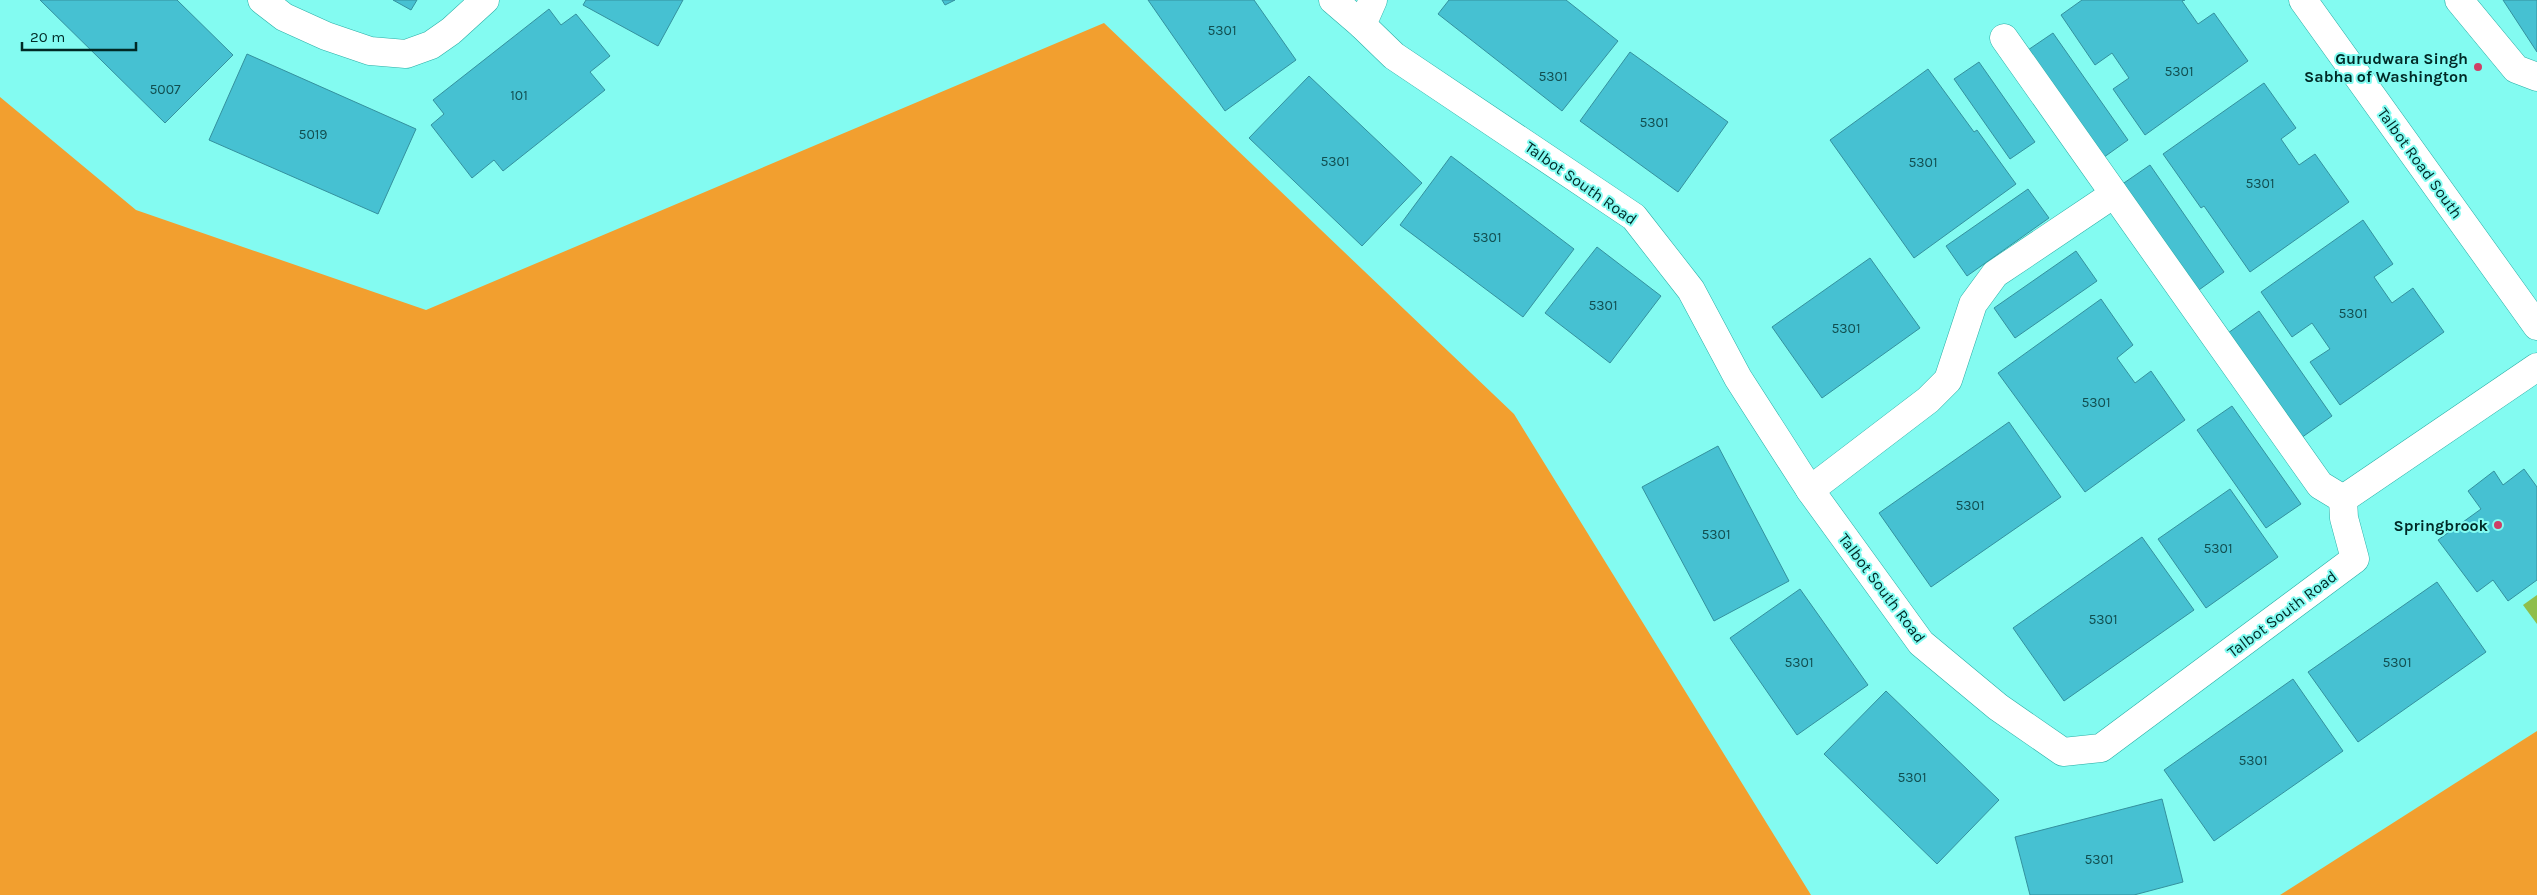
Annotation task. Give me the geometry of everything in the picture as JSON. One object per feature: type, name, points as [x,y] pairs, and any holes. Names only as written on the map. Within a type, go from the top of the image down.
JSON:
[{"type":"street","points":[[262,0],[284,16],[326,36],[370,51],[406,54],[431,45],[485,0]]},
{"type":"street","name":"Talbot South Road","points":[[1333,0],[1394,56],[1634,217],[1691,290],[1738,378],[1810,490],[1921,643],[1998,707],[2063,752],[2101,748],[2355,559],[2344,518],[2343,499]]},
{"type":"street","points":[[1362,25],[1373,0]]},
{"type":"street","name":"Talbot Road South","points":[[2302,0],[2537,326]]},
{"type":"street","points":[[2458,0],[2516,69],[2537,77]]},
{"type":"street","points":[[2004,38],[2320,485],[2343,499],[2537,367]]},
{"type":"street","points":[[1810,490],[1928,400],[1948,380],[1973,304],[1995,274],[2114,194]]},
{"type":"shaded area","points":[[1104,23],[1514,414],[1811,895],[0,895],[0,97],[136,210],[426,310]]},
{"type":"shaded area","points":[[2537,595],[2537,624],[2523,605]]},
{"type":"shaded area","points":[[2537,731],[2537,895],[2280,895]]},
{"type":"building","points":[[40,0],[177,0],[233,55],[165,123]]},
{"type":"building","points":[[393,0],[417,0],[411,10]]},
{"type":"building","points":[[586,0],[683,0],[658,46],[583,5]]},
{"type":"building","points":[[942,0],[955,0],[945,5]]},
{"type":"building","points":[[1148,0],[1254,0],[1296,60],[1225,111]]},
{"type":"building","points":[[1449,0],[1566,0],[1618,41],[1562,111],[1438,14]]},
{"type":"building","points":[[2082,0],[2185,0],[2182,1],[2198,24],[2214,13],[2248,61],[2145,135],[2113,89],[2129,78],[2112,53],[2095,65],[2061,15]]},
{"type":"building","points":[[2503,0],[2537,0],[2537,52]]},
{"type":"building","points":[[549,9],[561,25],[576,14],[610,56],[590,72],[605,90],[503,171],[494,160],[472,178],[431,125],[444,114],[433,100]]},
{"type":"building","points":[[2053,33],[2128,140],[2100,160],[2025,52]]},
{"type":"building","points":[[1630,52],[1728,122],[1678,192],[1580,121]]},
{"type":"building","points":[[247,54],[416,129],[378,214],[209,140]]},
{"type":"building","points":[[1979,62],[2035,142],[2010,159],[1954,79]]},
{"type":"building","points":[[1928,69],[1974,132],[1977,130],[2016,184],[1914,258],[1830,140]]},
{"type":"building","points":[[1309,76],[1422,183],[1362,246],[1249,138]]},
{"type":"building","points":[[2264,83],[2296,128],[2281,139],[2299,165],[2315,154],[2349,202],[2250,272],[2204,206],[2201,208],[2163,154]]},
{"type":"building","points":[[1451,156],[1574,249],[1523,317],[1400,225]]},
{"type":"building","points":[[2150,165],[2224,272],[2196,292],[2121,185]]},
{"type":"building","points":[[2028,189],[2049,218],[1967,276],[1946,246]]},
{"type":"building","points":[[2363,220],[2393,264],[2374,277],[2392,303],[2413,288],[2444,332],[2340,405],[2310,362],[2330,349],[2312,323],[2292,337],[2261,292]]},
{"type":"building","points":[[1597,247],[1661,296],[1610,363],[1545,313]]},
{"type":"building","points":[[2076,251],[2097,281],[2015,338],[1994,308]]},
{"type":"building","points":[[1870,258],[1920,328],[1822,398],[1772,327]]},
{"type":"building","points":[[2101,299],[2133,345],[2117,358],[2135,383],[2151,371],[2185,420],[2085,492],[1998,373]]},
{"type":"building","points":[[2259,311],[2332,416],[2301,438],[2228,333]]},
{"type":"building","points":[[2232,406],[2301,504],[2266,528],[2197,430]]},
{"type":"building","points":[[2009,422],[2061,497],[1931,587],[1879,513]]},
{"type":"building","points":[[1718,446],[1789,581],[1714,621],[1642,487]]},
{"type":"building","name":"Springbrook","points":[[2524,469],[2537,487],[2537,580],[2508,601],[2493,580],[2477,592],[2438,540],[2481,509],[2468,491],[2494,471],[2503,485]]},
{"type":"building","points":[[2230,489],[2278,557],[2206,608],[2158,539]]},
{"type":"building","points":[[2142,537],[2194,610],[2064,701],[2013,628]]},
{"type":"building","points":[[2437,582],[2486,652],[2358,742],[2308,672]]},
{"type":"building","points":[[1800,589],[1868,685],[1797,735],[1730,638]]},
{"type":"building","points":[[2293,679],[2343,751],[2214,841],[2164,770]]},
{"type":"building","points":[[1886,691],[1999,800],[1937,864],[1824,754]]},
{"type":"building","points":[[2162,799],[2183,882],[2134,895],[2030,895],[2015,837]]},
{"type":"place","name":"Gurudwara Singh Sabha of Washington","points":[[2478,67]]},
{"type":"place","name":"Springbrook","points":[[2498,525]]}]
